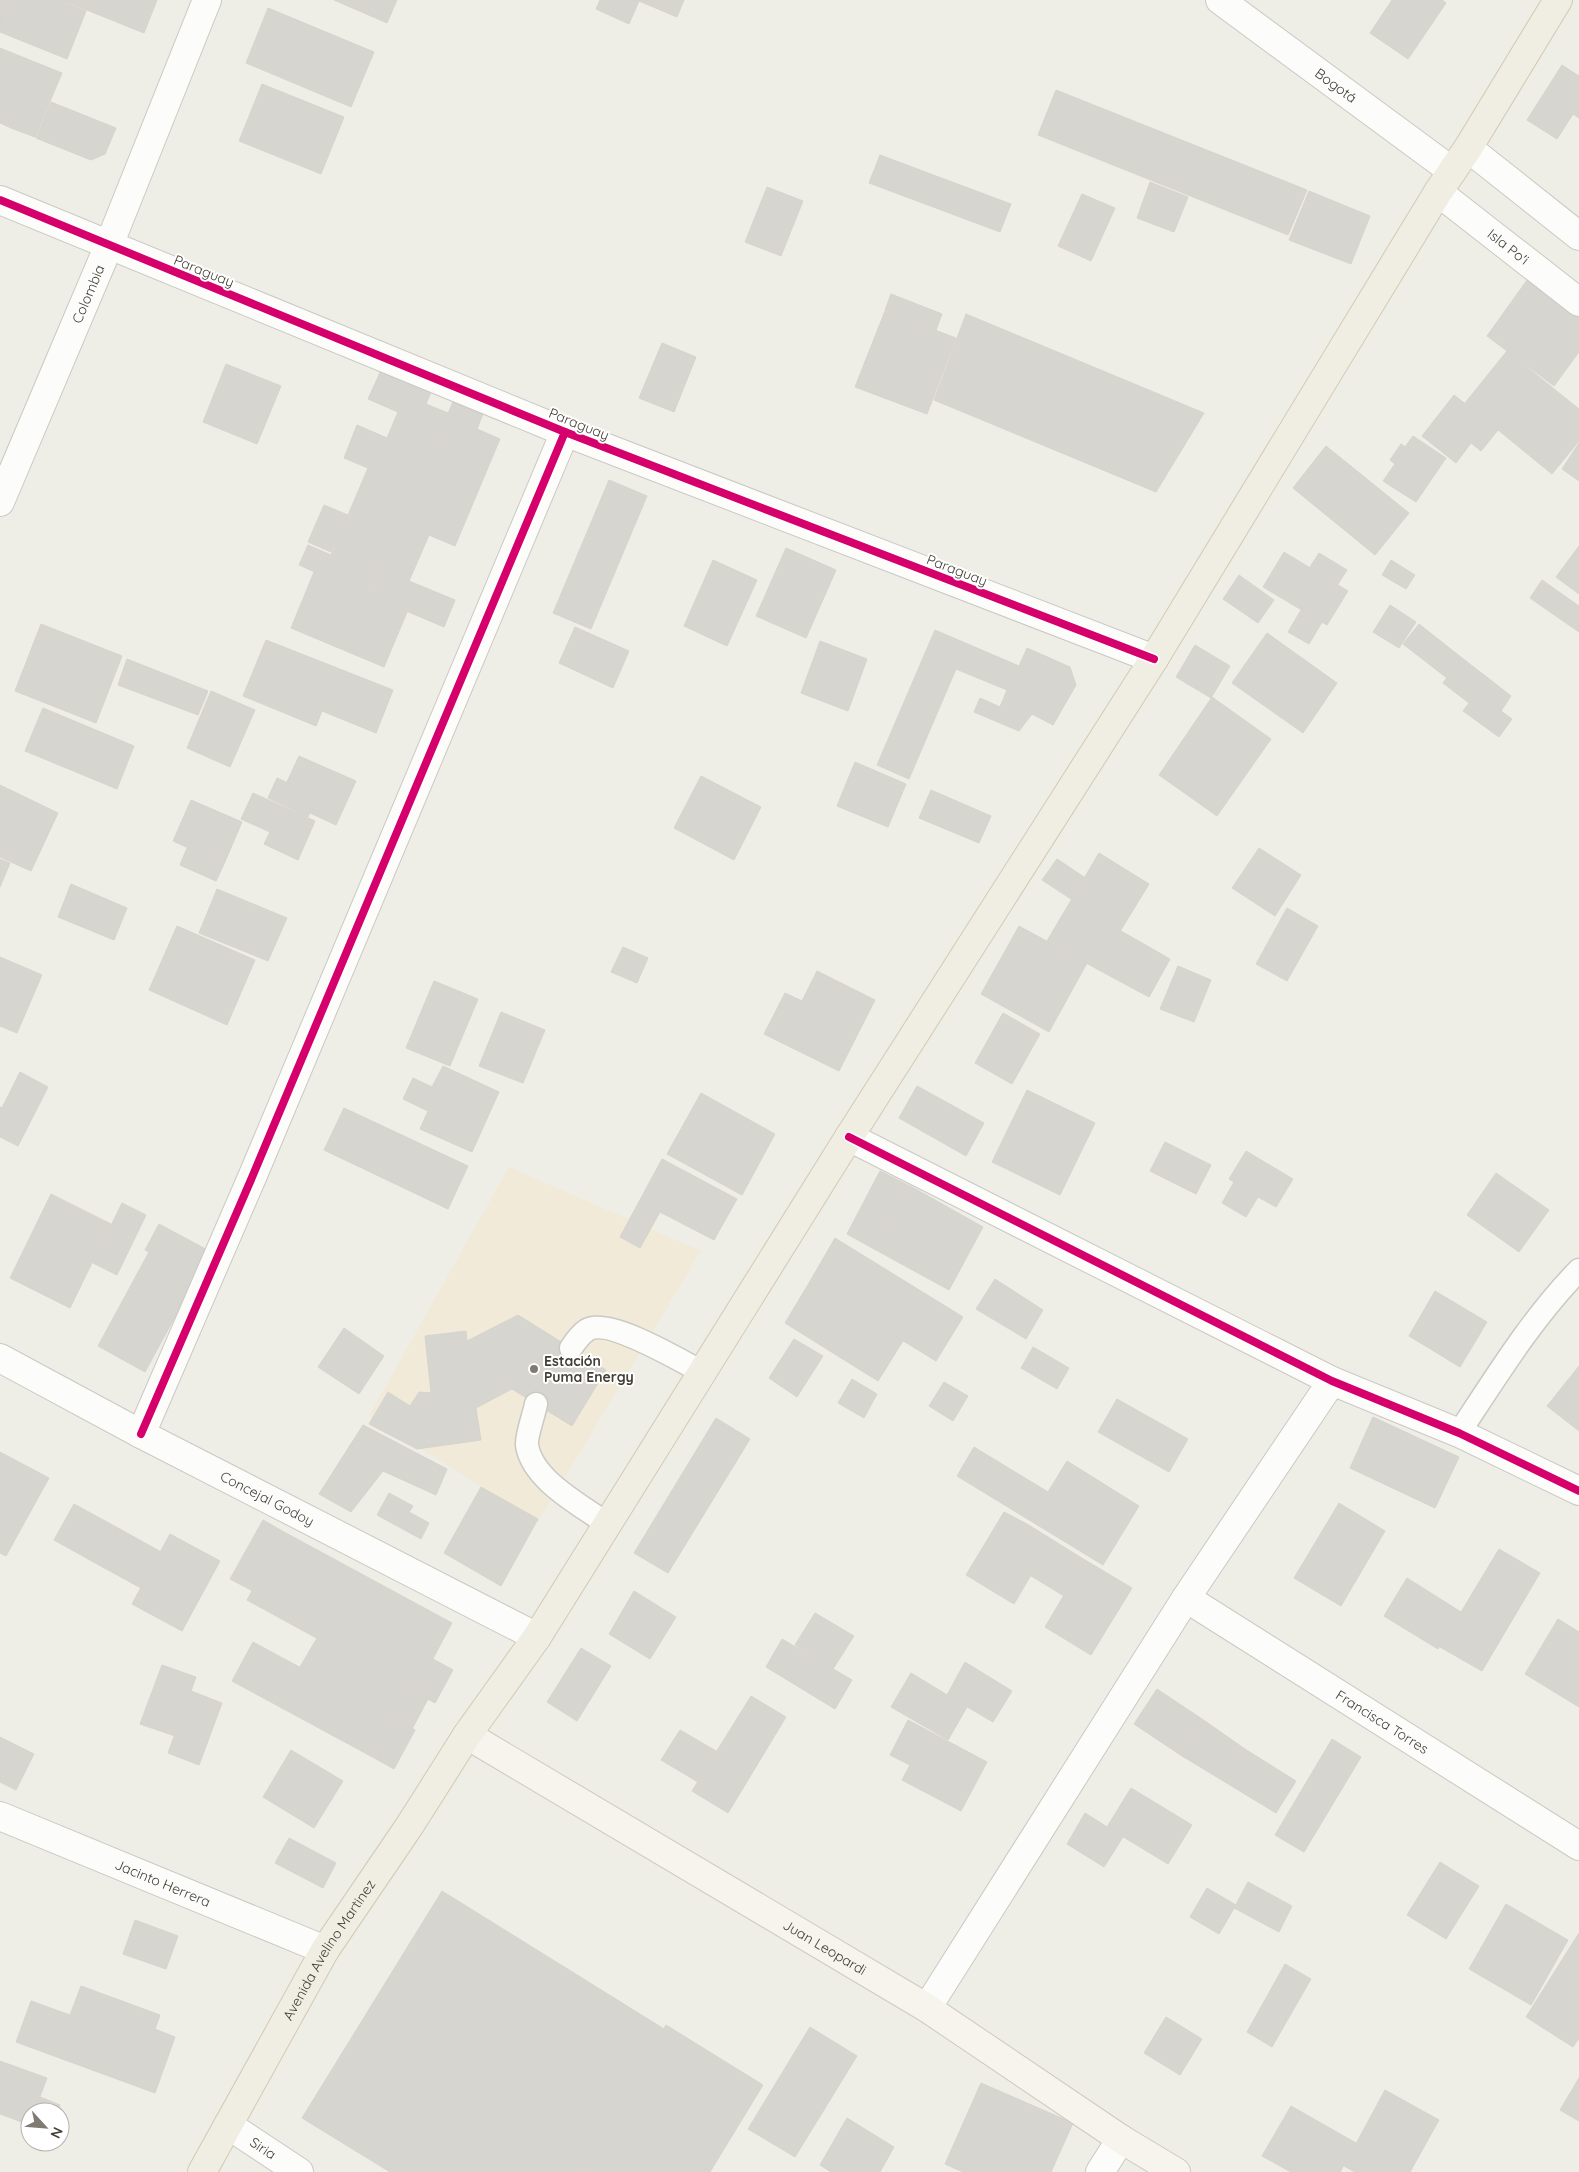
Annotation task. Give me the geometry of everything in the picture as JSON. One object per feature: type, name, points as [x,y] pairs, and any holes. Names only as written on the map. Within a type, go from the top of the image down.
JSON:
[{"type":"main road","name":"Avenida Avelino Martinez","points":[[202,2172],[325,1950],[410,1825],[467,1734],[537,1637],[849,1137],[1154,660],[1558,0]]},
{"type":"main road","name":"Juan Leopardi","points":[[467,1734],[927,2008],[1122,2139],[1176,2172]]},
{"type":"street","name":"Colombia","points":[[0,502],[109,245],[207,0]]},
{"type":"street","name":"Bogotá","points":[[1220,0],[1445,182]]},
{"type":"street","points":[[1468,148],[1579,236]]},
{"type":"street","name":"Isla Po'i","points":[[1445,182],[1579,302]]},
{"type":"street","name":"Paraguay","points":[[0,200],[565,432],[1154,660]]},
{"type":"street","points":[[141,1434],[253,1176],[565,432]]},
{"type":"street","points":[[849,1137],[1332,1381],[1459,1433],[1579,1491]]},
{"type":"street","name":"Concejal Godoy","points":[[0,1358],[141,1434],[537,1637]]},
{"type":"street","points":[[927,2008],[1186,1598],[1332,1381]]},
{"type":"street","name":"Francisca Torres","points":[[1186,1598],[1579,1846]]},
{"type":"street","name":"Jacinto Herrera","points":[[0,1816],[325,1950]]},
{"type":"street","name":"Siria","points":[[228,2125],[299,2172]]},
{"type":"street","points":[[1100,2172],[1122,2139]]},
{"type":"lane","points":[[1459,1433],[1511,1355],[1566,1283],[1579,1270]]},
{"type":"lane","points":[[571,1348],[587,1330],[603,1327],[629,1335],[702,1372]]},
{"type":"lane","points":[[536,1404],[527,1444],[533,1462],[546,1480],[607,1524]]},
{"type":"shaded area","points":[[509,1167],[701,1251],[538,1522],[369,1416]]},
{"type":"building","points":[[0,0],[10,0],[0,23]]},
{"type":"building","points":[[10,0],[60,0],[86,11],[67,59],[0,32],[0,24]]},
{"type":"building","points":[[62,0],[157,0],[144,33]]},
{"type":"building","points":[[334,0],[397,0],[387,23]]},
{"type":"building","points":[[600,0],[684,0],[677,17],[639,1],[629,24],[596,9]]},
{"type":"building","points":[[1392,0],[1442,0],[1446,3],[1408,59],[1370,33]]},
{"type":"building","points":[[268,8],[374,52],[351,107],[246,63]]},
{"type":"building","points":[[0,48],[37,63],[11,128],[0,123]]},
{"type":"building","points":[[37,63],[62,73],[35,137],[11,128]]},
{"type":"building","points":[[1562,65],[1579,76],[1579,118],[1573,114],[1557,139],[1527,120]]},
{"type":"building","points":[[262,84],[344,117],[321,174],[239,141]]},
{"type":"building","points":[[1056,90],[1307,190],[1288,235],[1038,135]]},
{"type":"building","points":[[51,102],[116,128],[105,154],[91,160],[36,138]]},
{"type":"building","points":[[880,155],[1011,204],[1000,232],[869,183]]},
{"type":"building","points":[[1150,182],[1188,197],[1174,232],[1137,218]]},
{"type":"building","points":[[767,187],[803,201],[781,256],[745,242]]},
{"type":"building","points":[[1309,191],[1370,216],[1351,264],[1289,240]]},
{"type":"building","points":[[1082,194],[1115,208],[1091,261],[1058,246]]},
{"type":"building","points":[[1530,276],[1579,311],[1579,352],[1554,386],[1487,336]]},
{"type":"building","points":[[891,294],[942,314],[936,330],[885,310]]},
{"type":"building","points":[[885,311],[956,338],[927,414],[855,387]]},
{"type":"building","points":[[966,314],[1204,413],[1156,492],[934,400]]},
{"type":"building","points":[[662,343],[696,357],[674,412],[639,398]]},
{"type":"building","points":[[1507,351],[1579,409],[1579,441],[1552,474],[1465,403]]},
{"type":"building","points":[[226,364],[281,386],[257,444],[203,422]]},
{"type":"building","points":[[383,366],[433,387],[426,404],[448,413],[370,596],[299,565],[308,545],[331,555],[368,468],[344,458],[357,425],[387,438],[398,412],[368,399]]},
{"type":"building","points":[[1454,395],[1498,430],[1481,451],[1471,443],[1456,463],[1422,436]]},
{"type":"building","points":[[455,397],[485,409],[477,429],[500,439],[455,546],[429,535],[409,581],[455,600],[444,627],[371,596]]},
{"type":"building","points":[[1413,436],[1446,458],[1416,502],[1383,481],[1395,464],[1390,460],[1401,444],[1405,447]]},
{"type":"building","points":[[1579,443],[1579,481],[1562,469]]},
{"type":"building","points":[[1326,446],[1409,513],[1375,555],[1293,488]]},
{"type":"building","points":[[609,480],[647,496],[591,629],[553,613]]},
{"type":"building","points":[[324,505],[348,515],[331,552],[308,542]]},
{"type":"building","points":[[1579,546],[1579,594],[1556,577]]},
{"type":"building","points":[[786,548],[836,570],[806,638],[756,616]]},
{"type":"building","points":[[1284,552],[1348,591],[1327,625],[1263,587]]},
{"type":"building","points":[[1319,553],[1347,570],[1338,584],[1310,567]]},
{"type":"building","points":[[713,560],[757,580],[727,646],[684,626]]},
{"type":"building","points":[[1391,560],[1415,575],[1406,589],[1382,575]]},
{"type":"building","points":[[314,572],[407,612],[384,667],[291,628]]},
{"type":"building","points":[[1239,575],[1274,600],[1258,623],[1223,599]]},
{"type":"building","points":[[1542,580],[1579,606],[1579,632],[1530,598]]},
{"type":"building","points":[[1390,605],[1416,622],[1399,648],[1373,632]]},
{"type":"building","points":[[1301,610],[1322,622],[1309,644],[1288,632]]},
{"type":"building","points":[[41,624],[122,656],[96,723],[15,691]]},
{"type":"building","points":[[1419,624],[1462,658],[1447,678],[1403,644]]},
{"type":"building","points":[[575,627],[629,651],[613,688],[559,663]]},
{"type":"building","points":[[935,630],[1019,666],[1027,648],[1070,667],[1076,685],[1053,725],[1032,714],[1019,731],[974,712],[980,698],[1000,707],[1007,690],[956,669],[909,779],[877,765]]},
{"type":"building","points":[[1267,633],[1337,683],[1303,733],[1232,683]]},
{"type":"building","points":[[266,640],[393,690],[376,733],[322,711],[316,726],[243,696]]},
{"type":"building","points":[[820,641],[867,659],[848,711],[801,693]]},
{"type":"building","points":[[1195,645],[1230,666],[1211,698],[1176,677]]},
{"type":"building","points":[[1462,658],[1488,678],[1469,703],[1443,683]]},
{"type":"building","points":[[127,659],[208,691],[198,715],[118,685]]},
{"type":"building","points":[[1488,678],[1511,696],[1501,711],[1512,719],[1499,737],[1463,711]]},
{"type":"building","points":[[211,691],[255,710],[230,767],[187,748]]},
{"type":"building","points":[[1212,697],[1271,739],[1217,816],[1159,775]]},
{"type":"building","points":[[43,708],[134,746],[117,789],[25,751]]},
{"type":"building","points":[[299,756],[356,781],[336,825],[310,813],[318,796],[287,782]]},
{"type":"building","points":[[855,762],[906,784],[888,827],[837,806]]},
{"type":"building","points":[[701,776],[761,807],[734,860],[674,828]]},
{"type":"building","points":[[277,778],[317,796],[308,817],[268,798]]},
{"type":"building","points":[[0,785],[58,813],[31,871],[0,857]]},
{"type":"building","points":[[931,790],[991,816],[979,843],[919,818]]},
{"type":"building","points":[[253,793],[315,821],[298,860],[264,844],[270,832],[241,819]]},
{"type":"building","points":[[191,800],[242,822],[224,864],[173,841]]},
{"type":"building","points":[[187,848],[224,864],[216,881],[180,865]]},
{"type":"building","points":[[1259,848],[1301,875],[1275,916],[1232,888]]},
{"type":"building","points":[[1099,853],[1149,884],[1097,969],[1047,941]]},
{"type":"building","points":[[0,859],[10,863],[0,887]]},
{"type":"building","points":[[1057,859],[1084,877],[1071,899],[1042,880]]},
{"type":"building","points":[[71,884],[127,908],[114,940],[58,917]]},
{"type":"building","points":[[217,889],[287,918],[268,961],[199,933]]},
{"type":"building","points":[[1287,908],[1318,926],[1287,981],[1256,964]]},
{"type":"building","points":[[177,926],[255,960],[227,1025],[149,990]]},
{"type":"building","points":[[1019,926],[1087,963],[1049,1032],[981,994]]},
{"type":"building","points":[[1121,931],[1170,959],[1149,997],[1097,969]]},
{"type":"building","points":[[623,947],[648,958],[637,983],[611,972]]},
{"type":"building","points":[[0,957],[42,975],[17,1033],[0,1026]]},
{"type":"building","points":[[1178,966],[1211,980],[1194,1022],[1160,1009]]},
{"type":"building","points":[[817,971],[875,1000],[839,1071],[764,1034],[785,993],[802,1001]]},
{"type":"building","points":[[434,981],[478,999],[450,1066],[406,1048]]},
{"type":"building","points":[[501,1012],[545,1030],[523,1083],[479,1066]]},
{"type":"building","points":[[1003,1013],[1040,1034],[1012,1084],[975,1063]]},
{"type":"building","points":[[443,1066],[499,1092],[472,1152],[420,1129],[428,1111],[403,1099],[413,1078],[432,1087]]},
{"type":"building","points":[[20,1072],[48,1087],[18,1146],[0,1137],[0,1107],[2,1108]]},
{"type":"building","points":[[917,1086],[984,1123],[966,1156],[899,1118]]},
{"type":"building","points":[[1027,1090],[1095,1123],[1060,1195],[992,1162]]},
{"type":"building","points":[[701,1093],[775,1134],[742,1195],[667,1154]]},
{"type":"building","points":[[344,1108],[468,1166],[448,1209],[324,1150]]},
{"type":"building","points":[[1165,1142],[1211,1165],[1196,1194],[1150,1171]]},
{"type":"building","points":[[1246,1151],[1293,1179],[1276,1207],[1258,1197],[1246,1217],[1222,1203],[1234,1182],[1229,1179]]},
{"type":"building","points":[[662,1159],[737,1199],[714,1240],[660,1212],[640,1248],[620,1237]]},
{"type":"building","points":[[880,1171],[912,1187],[876,1250],[847,1234]]},
{"type":"building","points":[[1496,1173],[1549,1210],[1519,1252],[1467,1215]]},
{"type":"building","points":[[912,1187],[983,1227],[949,1290],[876,1250]]},
{"type":"building","points":[[51,1194],[111,1224],[70,1308],[10,1278]]},
{"type":"building","points":[[122,1203],[146,1215],[117,1275],[93,1263]]},
{"type":"building","points":[[159,1224],[215,1254],[201,1280],[145,1250]]},
{"type":"building","points":[[835,1238],[963,1317],[936,1361],[809,1283]]},
{"type":"building","points":[[149,1252],[196,1278],[145,1372],[98,1346]]},
{"type":"building","points":[[995,1279],[1043,1310],[1026,1339],[976,1309]]},
{"type":"building","points":[[809,1283],[903,1341],[878,1381],[785,1323]]},
{"type":"building","points":[[1435,1291],[1487,1322],[1460,1367],[1409,1336]]},
{"type":"building","points":[[518,1315],[606,1370],[572,1426],[512,1389],[476,1408],[481,1440],[417,1449],[369,1424],[388,1392],[410,1406],[419,1392],[431,1393],[425,1336],[466,1331],[467,1341]]},
{"type":"building","points":[[344,1328],[384,1356],[359,1394],[318,1367]]},
{"type":"building","points":[[794,1339],[823,1356],[797,1397],[769,1378]]},
{"type":"building","points":[[1033,1347],[1069,1368],[1057,1389],[1021,1368]]},
{"type":"building","points":[[1579,1366],[1579,1431],[1547,1406]]},
{"type":"building","points":[[852,1379],[877,1394],[864,1418],[838,1403]]},
{"type":"building","points":[[944,1382],[968,1396],[953,1421],[929,1406]]},
{"type":"building","points":[[1117,1399],[1188,1439],[1169,1472],[1098,1432]]},
{"type":"building","points":[[1373,1417],[1459,1457],[1435,1508],[1350,1468]]},
{"type":"building","points":[[716,1418],[750,1439],[668,1573],[634,1553]]},
{"type":"building","points":[[363,1425],[447,1469],[436,1495],[383,1471],[351,1512],[319,1494]]},
{"type":"building","points":[[974,1447],[1048,1492],[1067,1461],[1139,1506],[1103,1565],[957,1476]]},
{"type":"building","points":[[0,1452],[49,1478],[6,1556],[0,1553]]},
{"type":"building","points":[[481,1487],[538,1519],[501,1586],[444,1553]]},
{"type":"building","points":[[389,1493],[413,1506],[409,1512],[429,1523],[421,1539],[377,1515]]},
{"type":"building","points":[[1339,1503],[1385,1531],[1341,1606],[1294,1578]]},
{"type":"building","points":[[74,1504],[118,1528],[99,1565],[54,1540]]},
{"type":"building","points":[[1004,1512],[1027,1524],[1005,1560],[1031,1575],[1014,1604],[966,1575]]},
{"type":"building","points":[[263,1520],[284,1532],[253,1591],[230,1579]]},
{"type":"building","points":[[1027,1524],[1085,1560],[1064,1596],[1005,1560]]},
{"type":"building","points":[[118,1528],[161,1552],[141,1588],[99,1565]]},
{"type":"building","points":[[284,1532],[452,1623],[415,1692],[247,1600]]},
{"type":"building","points":[[170,1534],[220,1561],[182,1631],[132,1604]]},
{"type":"building","points":[[1499,1549],[1540,1573],[1482,1671],[1440,1647]]},
{"type":"building","points":[[1085,1560],[1132,1588],[1091,1655],[1045,1627]]},
{"type":"building","points":[[1407,1578],[1461,1612],[1438,1649],[1384,1616]]},
{"type":"building","points":[[634,1591],[676,1617],[650,1659],[609,1634]]},
{"type":"building","points":[[815,1613],[854,1636],[833,1669],[795,1645]]},
{"type":"building","points":[[1558,1619],[1579,1632],[1579,1707],[1525,1674]]},
{"type":"building","points":[[317,1638],[415,1692],[399,1721],[300,1667]]},
{"type":"building","points":[[782,1639],[852,1680],[835,1709],[766,1667]]},
{"type":"building","points":[[253,1642],[399,1721],[378,1760],[232,1681]]},
{"type":"building","points":[[581,1648],[611,1666],[577,1721],[547,1702]]},
{"type":"building","points":[[433,1659],[453,1670],[435,1703],[415,1692]]},
{"type":"building","points":[[965,1662],[1012,1691],[993,1722],[947,1695]]},
{"type":"building","points":[[162,1665],[196,1677],[175,1736],[140,1724]]},
{"type":"building","points":[[911,1673],[967,1707],[948,1740],[891,1707]]},
{"type":"building","points":[[1157,1689],[1205,1721],[1182,1756],[1134,1724]]},
{"type":"building","points":[[191,1691],[222,1703],[199,1765],[168,1753]]},
{"type":"building","points":[[415,1692],[428,1699],[412,1729],[399,1721]]},
{"type":"building","points":[[751,1696],[786,1717],[728,1813],[692,1791]]},
{"type":"building","points":[[908,1720],[987,1762],[961,1811],[902,1780],[910,1765],[890,1755]]},
{"type":"building","points":[[399,1721],[415,1730],[394,1769],[378,1760]]},
{"type":"building","points":[[1205,1721],[1245,1749],[1225,1782],[1182,1756]]},
{"type":"building","points":[[680,1730],[716,1751],[698,1782],[661,1760]]},
{"type":"building","points":[[0,1737],[34,1754],[16,1790],[0,1782]]},
{"type":"building","points":[[1332,1739],[1361,1757],[1304,1852],[1275,1835]]},
{"type":"building","points":[[1245,1749],[1296,1781],[1276,1813],[1225,1782]]},
{"type":"building","points":[[291,1750],[343,1781],[314,1828],[263,1797]]},
{"type":"building","points":[[1131,1788],[1192,1825],[1168,1864],[1107,1827]]},
{"type":"building","points":[[1085,1813],[1123,1837],[1104,1867],[1067,1844]]},
{"type":"building","points":[[289,1838],[336,1863],[323,1888],[275,1863]]},
{"type":"building","points":[[1440,1862],[1479,1886],[1446,1939],[1407,1915]]},
{"type":"building","points":[[1248,1882],[1292,1906],[1279,1932],[1234,1908]]},
{"type":"building","points":[[1207,1888],[1236,1905],[1219,1934],[1190,1917]]},
{"type":"building","points":[[442,1891],[664,2029],[576,2172],[390,2172],[302,2118]]},
{"type":"building","points":[[1506,1904],[1568,1940],[1531,2005],[1469,1969]]},
{"type":"building","points":[[135,1920],[178,1936],[166,1969],[123,1954]]},
{"type":"building","points":[[1579,1933],[1579,2038],[1573,2047],[1526,2017]]},
{"type":"building","points":[[1285,1964],[1311,1979],[1272,2047],[1247,2032]]},
{"type":"building","points":[[81,1986],[160,2015],[155,2029],[175,2037],[155,2093],[16,2042],[31,2001],[70,2015]]},
{"type":"building","points":[[1166,2017],[1202,2039],[1180,2075],[1144,2053]]},
{"type":"building","points":[[666,2025],[763,2085],[710,2172],[576,2172]]},
{"type":"building","points":[[810,2027],[857,2056],[795,2157],[748,2129]]},
{"type":"building","points":[[0,2061],[47,2078],[38,2102],[20,2102],[20,2121],[0,2114]]},
{"type":"building","points":[[1579,2078],[1579,2121],[1560,2110]]},
{"type":"building","points":[[981,2083],[1073,2123],[1051,2172],[963,2172],[945,2164]]},
{"type":"building","points":[[1385,2090],[1439,2120],[1410,2172],[1355,2172],[1344,2166]]},
{"type":"building","points":[[40,2097],[52,2102],[38,2102]]},
{"type":"building","points":[[1291,2106],[1356,2143],[1340,2172],[1291,2172],[1262,2156]]},
{"type":"building","points":[[847,2118],[894,2147],[880,2172],[831,2172],[820,2165]]},
{"type":"cycle path","points":[[0,200],[565,432],[1154,659]]},
{"type":"cycle path","points":[[141,1434],[253,1175],[565,432]]},
{"type":"cycle path","points":[[849,1137],[1332,1381],[1459,1433],[1579,1491]]},
{"type":"place","name":"Estación Puma Energy","points":[[534,1369]]}]
